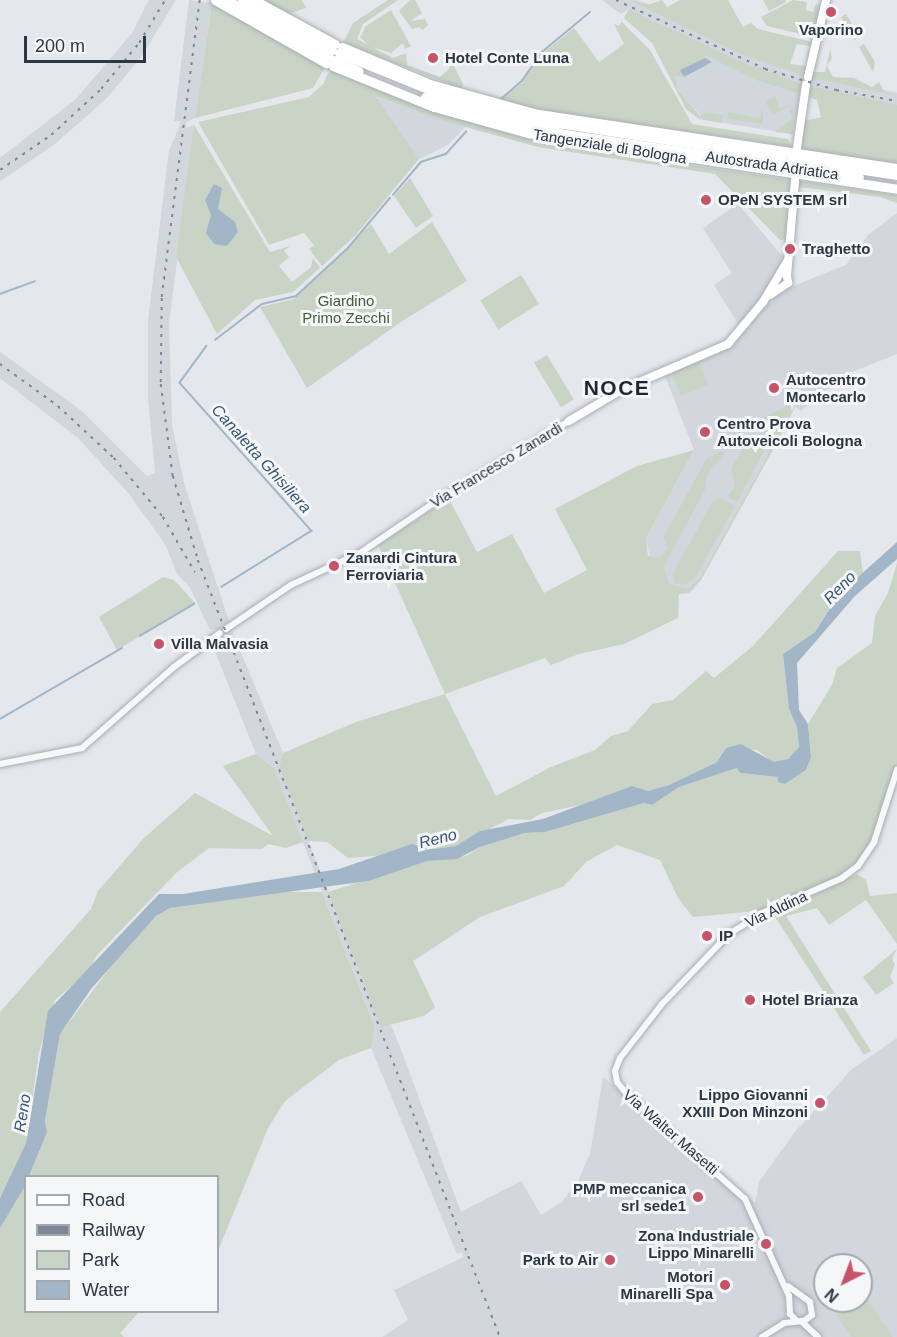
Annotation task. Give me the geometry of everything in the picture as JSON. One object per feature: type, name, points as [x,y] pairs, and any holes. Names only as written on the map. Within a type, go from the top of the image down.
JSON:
[{"type":"highway","name":"Tangenziale di Bologna","points":[[215,0],[334,55],[434,107],[528,133],[897,189]]},
{"type":"highway","name":"Autostrada Adriatica","points":[[227,0],[334,55],[431,99],[538,129],[897,183]]},
{"type":"highway","name":"Autostrada Adriatica","points":[[242,0],[334,55],[435,92],[531,119],[897,175]]},
{"type":"highway","name":"Tangenziale di Bologna","points":[[254,0],[334,55],[533,113],[897,168]]},
{"type":"main road","points":[[797,148],[807,81],[826,0]]},
{"type":"main road","name":"Via Francesco Zanardi","points":[[569,421],[623,389],[724,346],[782,279],[788,260],[795,180]]},
{"type":"street","name":"Via Francesco Zanardi","points":[[0,764],[87,746],[174,668],[223,631],[291,585],[360,553],[438,500],[569,421]]},
{"type":"street","name":"Via Aldina","points":[[620,1058],[692,968],[729,934],[762,913],[835,882],[858,866],[874,842],[897,772]]},
{"type":"street","name":"Via Walter Masetti","points":[[620,1058],[615,1073],[622,1089],[745,1198],[782,1279]]},
{"type":"street","points":[[782,1279],[812,1304],[816,1334]]},
{"type":"street","points":[[782,1279],[790,1308],[799,1321],[816,1334]]},
{"type":"street","points":[[782,1324],[790,1308],[802,1298]]},
{"type":"street","points":[[762,1337],[782,1324],[799,1321],[812,1315]]},
{"type":"shaded area","points":[[149,0],[176,0],[141,57],[107,98],[55,144],[0,181],[0,158],[76,99],[132,33]]},
{"type":"shaded area","points":[[189,0],[212,3],[195,118],[186,122],[186,128],[194,125],[169,324],[172,425],[184,483],[229,622],[224,625],[227,632],[231,629],[283,753],[279,766],[381,1026],[391,1025],[400,1047],[461,1212],[521,1181],[541,1215],[562,1202],[578,1181],[590,1154],[603,1077],[755,1203],[759,1182],[794,1133],[852,1069],[897,1038],[897,1337],[382,1337],[408,1320],[394,1290],[464,1257],[462,1252],[457,1254],[371,1048],[375,1028],[274,768],[256,754],[212,644],[222,637],[219,629],[210,630],[189,586],[177,574],[165,544],[129,494],[78,438],[0,378],[0,352],[82,411],[147,476],[155,473],[148,397],[148,320],[169,151],[180,121],[174,121]]},
{"type":"shaded area","points":[[602,0],[637,0],[671,12],[804,71],[805,76],[812,78],[815,72],[897,93],[897,113],[808,95],[810,86],[802,84],[796,93],[800,94],[793,134],[705,120],[681,94],[652,42],[624,18],[629,9],[621,14]]},
{"type":"shaded area","points":[[373,96],[465,127],[448,145],[419,159]]},
{"type":"shaded area","points":[[738,204],[783,257],[772,283],[739,325],[714,285],[732,273],[703,228]]},
{"type":"shaded area","points":[[897,213],[897,354],[847,374],[801,411],[795,407],[693,590],[683,594],[654,578],[646,538],[694,450],[665,376],[731,346],[778,292],[846,265],[868,235]]},
{"type":"green space","points":[[263,0],[302,0],[306,8],[288,14]]},
{"type":"green space","points":[[388,0],[398,0],[363,24],[357,39],[393,58],[406,53],[407,65],[440,77],[449,69],[451,60],[463,84],[462,89],[343,43],[353,23]]},
{"type":"green space","points":[[410,0],[415,0],[422,13],[411,21],[425,19],[428,25],[423,30],[419,27],[412,29],[399,11]]},
{"type":"green space","points":[[629,0],[648,5],[662,0],[667,7],[680,0],[728,0],[743,27],[751,23],[758,29],[812,42],[810,46],[797,44],[790,64],[806,66],[804,76],[741,54]]},
{"type":"green space","points":[[763,0],[785,0],[786,2],[769,11]]},
{"type":"green space","points":[[793,0],[807,2],[806,10],[813,12],[816,4],[821,6],[813,37],[767,26],[761,17]]},
{"type":"green space","points":[[212,3],[325,67],[313,88],[195,118]]},
{"type":"green space","points":[[629,9],[652,21],[651,25],[654,21],[744,63],[802,84],[800,94],[756,80],[703,54],[705,58],[681,70],[684,77],[675,75],[678,90],[700,116],[707,112],[723,115],[721,123],[699,119],[686,109],[652,43],[624,18]]},
{"type":"green space","points":[[391,10],[411,46],[405,49],[403,43],[391,53],[369,46],[360,37],[366,26]]},
{"type":"green space","points":[[846,14],[857,32],[855,41],[841,17]]},
{"type":"green space","points":[[622,22],[650,50],[692,124],[788,139],[792,147],[548,111],[498,100],[523,82],[543,53],[574,28],[599,62],[624,44],[614,24],[619,26]]},
{"type":"green space","points":[[864,44],[875,62],[873,72],[859,47]]},
{"type":"green space","points":[[830,50],[832,58],[827,66],[833,77],[854,78],[872,87],[879,82],[884,91],[897,96],[812,78],[814,72],[825,72]]},
{"type":"green space","points":[[330,70],[431,111],[542,143],[790,180],[786,239],[780,240],[715,174],[538,147],[440,120],[375,96],[419,159],[355,236],[322,266],[309,249],[314,245],[304,233],[269,245],[198,122],[309,97],[323,84]]},
{"type":"green space","points":[[810,86],[897,105],[897,164],[801,149],[804,121],[821,117],[817,100],[808,97]]},
{"type":"green space","points":[[775,95],[780,108],[793,104],[774,114],[765,102]]},
{"type":"green space","points":[[763,109],[763,124],[728,119],[728,112],[759,118]]},
{"type":"green space","points":[[793,118],[793,134],[775,132]]},
{"type":"green space","points":[[194,125],[270,252],[290,246],[284,251],[289,257],[279,266],[292,282],[311,267],[313,258],[320,268],[293,292],[255,300],[217,334],[176,257]]},
{"type":"green space","points":[[410,178],[433,216],[416,228],[394,196]]},
{"type":"green space","points":[[799,181],[897,195],[897,203],[880,197],[798,187]]},
{"type":"green space","name":"Giardino Primo Zecchi","points":[[432,222],[467,281],[404,320],[307,388],[260,307],[294,299],[371,224],[389,254]]},
{"type":"green space","points":[[521,275],[539,304],[498,329],[480,300]]},
{"type":"green space","points":[[547,355],[574,400],[561,407],[534,363]]},
{"type":"green space","points":[[699,362],[708,385],[681,396],[672,372]]},
{"type":"green space","points":[[793,403],[795,407],[774,448],[701,580],[689,593],[679,594],[678,618],[624,644],[579,654],[551,665],[545,658],[445,694],[378,545],[449,499],[477,552],[512,534],[544,593],[587,570],[555,509],[637,466],[694,450],[646,538],[648,556],[660,557],[668,549],[663,538],[707,458],[721,451],[725,453],[707,475],[705,490],[664,566],[669,584],[688,589],[701,576],[769,453],[769,440],[761,430],[744,429],[729,445],[734,432]]},
{"type":"green space","points":[[753,433],[763,439],[764,451],[737,502],[727,497],[735,486],[731,468]]},
{"type":"green space","points":[[721,498],[735,506],[695,578],[684,585],[675,583],[673,573],[713,501]]},
{"type":"green space","points":[[838,551],[860,551],[863,574],[837,595],[815,632],[783,654],[789,709],[797,727],[799,747],[788,759],[774,763],[757,750],[726,748],[717,762],[669,785],[648,791],[632,786],[585,804],[542,813],[530,820],[509,819],[456,846],[434,849],[417,844],[376,856],[348,858],[327,842],[308,841],[279,766],[283,753],[356,722],[445,694],[496,796],[551,767],[595,750],[611,736],[628,731],[652,704],[673,700],[706,671],[714,678],[753,646]]},
{"type":"green space","points":[[897,563],[897,765],[868,857],[853,871],[777,909],[693,917],[678,898],[660,860],[617,845],[586,862],[564,886],[480,917],[413,961],[435,1007],[424,1016],[381,1027],[328,892],[427,861],[466,856],[480,847],[525,833],[545,832],[644,803],[652,805],[679,787],[737,768],[740,773],[778,777],[785,784],[806,770],[811,758],[808,724],[832,685],[837,668],[872,643],[875,616],[888,593]]},
{"type":"green space","points":[[163,577],[174,580],[195,603],[117,650],[99,617]]},
{"type":"green space","points":[[256,754],[274,768],[303,842],[286,848],[268,844],[262,849],[209,848],[176,873],[97,955],[89,971],[55,1000],[39,1052],[26,1143],[0,1198],[0,1012],[91,909],[98,891],[144,838],[195,793],[273,836],[223,766]]},
{"type":"green space","points":[[857,874],[866,880],[870,896],[897,893],[897,944],[866,900],[829,925],[817,908],[786,916],[871,1051],[864,1055],[774,915]]},
{"type":"green space","points":[[279,892],[322,892],[375,1028],[371,1048],[339,1060],[285,1101],[268,1128],[219,1249],[219,1175],[29,1175],[47,1134],[45,1121],[60,1034],[115,961],[156,916],[170,908]]},
{"type":"green space","points":[[897,949],[892,959],[895,964],[890,977],[894,983],[876,995],[863,977]]},
{"type":"green space","points":[[24,1187],[24,1313],[138,1313],[120,1333],[124,1337],[0,1337],[0,1228]]},
{"type":"green space","points":[[873,1308],[893,1337],[851,1337],[836,1314],[873,1313]]},
{"type":"water","points":[[705,58],[712,62],[684,77],[680,70]]},
{"type":"water","points":[[214,184],[222,188],[218,209],[235,222],[238,232],[227,246],[214,244],[206,233],[211,215],[205,200]]},
{"type":"water","points":[[897,542],[897,559],[855,596],[797,663],[799,710],[808,724],[811,758],[806,770],[785,784],[778,782],[778,777],[740,773],[737,768],[679,787],[652,805],[644,803],[545,832],[525,833],[480,847],[457,859],[427,861],[368,881],[170,908],[156,916],[91,989],[60,1034],[45,1121],[47,1133],[29,1175],[24,1175],[24,1188],[0,1228],[0,1198],[26,1143],[48,1011],[159,894],[183,894],[339,869],[412,844],[434,849],[456,846],[480,831],[543,819],[632,786],[648,791],[669,785],[717,762],[726,748],[741,744],[774,762],[788,759],[799,747],[797,727],[789,709],[783,654],[815,632],[838,595]]},
{"type":"waterway","name":"Canaletta Ghisiliera","points":[[501,99],[522,81],[542,52],[590,12]]},
{"type":"waterway","name":"Canaletta Ghisiliera","points":[[393,195],[421,162],[446,154],[466,132]]},
{"type":"waterway","name":"Canaletta Ghisiliera","points":[[215,340],[262,304],[296,296],[348,248],[390,198]]},
{"type":"waterway","points":[[0,294],[35,281]]},
{"type":"waterway","name":"Canaletta Ghisiliera","points":[[207,346],[180,383],[312,531],[222,587]]},
{"type":"waterway","name":"Canaletta Ghisiliera","points":[[140,636],[194,604]]},
{"type":"waterway","name":"Canaletta Ghisiliera","points":[[0,719],[122,648]]},
{"type":"railway","points":[[0,170],[51,135],[101,89],[139,43],[165,0]]},
{"type":"railway","points":[[200,0],[162,298],[161,384],[173,476],[198,560],[500,1337]]},
{"type":"railway","points":[[616,0],[765,69],[836,90],[897,101]]},
{"type":"railway","points":[[0,364],[58,406],[114,458],[163,517],[195,572]]},
{"type":"place","name":"Vaporino","points":[[831,12]]},
{"type":"place","name":"Hotel Conte Luna","points":[[433,58]]},
{"type":"place","name":"OPeN SYSTEM srl","points":[[706,200]]},
{"type":"place","name":"Traghetto","points":[[790,249]]},
{"type":"place","name":"Autocentro Montecarlo","points":[[774,388]]},
{"type":"place","name":"Centro Prova Autoveicoli Bologna","points":[[705,432]]},
{"type":"place","name":"Zanardi Cintura Ferroviaria","points":[[334,566]]},
{"type":"place","name":"Villa Malvasia","points":[[159,644]]},
{"type":"place","name":"IP","points":[[707,936]]},
{"type":"place","name":"Hotel Brianza","points":[[750,1000]]},
{"type":"place","name":"Lippo Giovanni XXIII Don Minzoni","points":[[820,1103]]},
{"type":"place","name":"PMP meccanica srl sede1","points":[[698,1197]]},
{"type":"place","name":"Zona Industriale Lippo Minarelli","points":[[766,1244]]},
{"type":"place","name":"Park to Air","points":[[610,1260]]},
{"type":"place","name":"Motori Minarelli Spa","points":[[725,1285]]},
{"type":"district","name":"NOCE","points":[[617,388]]},
{"type":"water label","name":"Reno","points":[[840,588]]},
{"type":"water label","name":"Reno","points":[[438,839]]},
{"type":"water label","name":"Reno","points":[[23,1113]]}]
